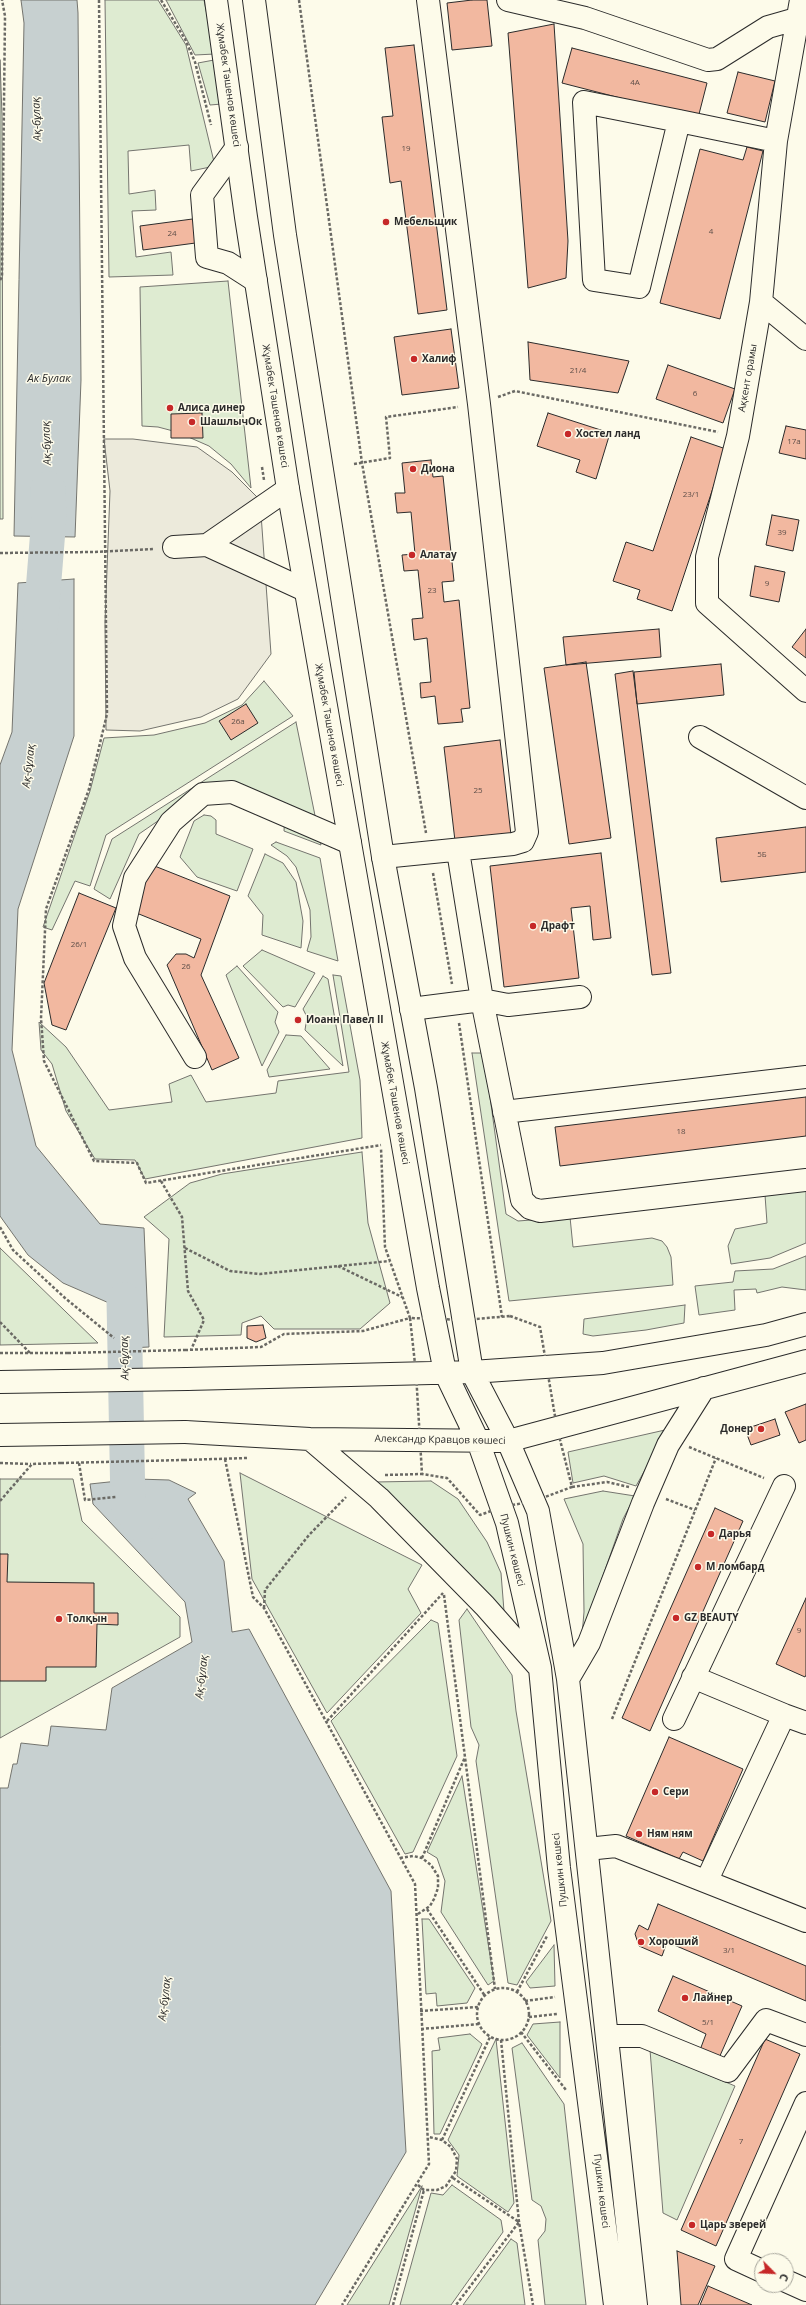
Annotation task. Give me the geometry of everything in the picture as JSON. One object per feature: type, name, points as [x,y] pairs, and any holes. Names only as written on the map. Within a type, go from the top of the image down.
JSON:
[{"type":"main road","name":"Жұмабек Тәшенов көшесі","points":[[216,0],[256,281],[288,488],[428,1288],[445,1372],[478,1441]]},
{"type":"main road","points":[[254,0],[285,235],[383,857],[426,1088],[472,1372],[508,1441],[538,1511],[568,1679],[608,2036],[636,2305]]},
{"type":"main road","points":[[383,857],[458,851],[513,844],[523,841],[527,832],[479,404],[428,0]]},
{"type":"main road","points":[[508,0],[585,18],[708,60],[717,59],[768,27],[801,13]]},
{"type":"main road","name":"Ақкент орамы","points":[[801,13],[776,141],[761,302],[738,436],[707,557],[707,604],[806,691]]},
{"type":"main road","points":[[679,121],[639,287],[594,280],[584,102],[679,121],[776,141]]},
{"type":"main road","points":[[237,147],[202,195],[207,257],[228,264],[256,281]]},
{"type":"main road","points":[[761,302],[806,339]]},
{"type":"main road","points":[[207,545],[288,488]]},
{"type":"main road","points":[[174,548],[207,545],[305,590]]},
{"type":"main road","points":[[700,736],[806,798]]},
{"type":"main road","points":[[195,1057],[135,958],[124,926],[135,878],[171,822],[204,794],[232,792],[350,843]]},
{"type":"main road","points":[[458,851],[482,1000],[504,1112],[522,1200],[530,1208],[540,1211],[806,1180]]},
{"type":"main road","points":[[411,1009],[482,1000],[508,1005],[580,996]]},
{"type":"main road","points":[[504,1112],[806,1077]]},
{"type":"main road","points":[[0,1382],[472,1372],[603,1363],[766,1335],[806,1324]]},
{"type":"main road","name":"Александр Кравцов көшесі","points":[[0,1435],[185,1432],[310,1439],[508,1441],[806,1361]]},
{"type":"main road","points":[[568,1679],[589,1643],[668,1445],[704,1388]]},
{"type":"main road","points":[[310,1439],[365,1484],[485,1606],[540,1668]]},
{"type":"main road","name":"Пушкин көшесі","points":[[478,1441],[507,1523],[540,1668],[559,1868],[615,2305]]},
{"type":"main road","points":[[674,1719],[784,1486]]},
{"type":"main road","points":[[694,1677],[806,1723]]},
{"type":"main road","points":[[707,1880],[784,1715]]},
{"type":"main road","points":[[586,1849],[616,1846],[707,1880],[806,1921]]},
{"type":"main road","points":[[608,2036],[642,2036],[728,2071],[766,2020],[806,2035]]},
{"type":"main road","points":[[754,2267],[736,2259],[806,2103]]},
{"type":"main road","points":[[794,2285],[806,2290]]},
{"type":"path","points":[[0,280],[2,278],[5,40],[2,0]]},
{"type":"path","points":[[99,0],[104,552]]},
{"type":"path","points":[[161,0],[185,39],[192,56],[211,126]]},
{"type":"path","points":[[299,0],[362,463],[456,1003],[502,1317]]},
{"type":"path","points":[[354,464],[390,458],[386,417],[479,404],[515,391],[738,436]]},
{"type":"path","points":[[0,553],[104,552],[174,548]]},
{"type":"path","points":[[161,1181],[182,1217],[188,1291],[204,1320],[191,1350]]},
{"type":"path","points":[[0,1227],[13,1250],[65,1298],[114,1338]]},
{"type":"path","points":[[185,1248],[230,1271],[260,1274],[390,1261]]},
{"type":"path","points":[[338,1266],[402,1297]]},
{"type":"path","points":[[0,1353],[68,1353],[261,1347],[284,1334],[363,1331],[410,1318]]},
{"type":"path","points":[[0,1322],[30,1353]]},
{"type":"path","points":[[683,1445],[784,1486]]},
{"type":"path","points":[[225,1458],[253,1597],[264,1608],[415,1884],[420,2011],[429,2137],[429,2164],[418,2185],[342,2305]]},
{"type":"path","points":[[0,1463],[32,1464],[253,1458]]},
{"type":"path","points":[[612,1719],[716,1458]]},
{"type":"path","points":[[79,1463],[85,1500],[116,1497]]},
{"type":"path","points":[[0,1501],[32,1464]]},
{"type":"path","points":[[365,1484],[377,1475],[422,1474]]},
{"type":"path","points":[[572,1487],[607,1482],[648,1492],[695,1510]]},
{"type":"path","points":[[264,1608],[265,1590],[309,1535],[348,1495],[344,1490]]},
{"type":"path","points":[[438,1587],[443,1592],[495,1989]]},
{"type":"path","points":[[327,1721],[443,1592]]},
{"type":"path","points":[[422,1858],[465,1756]]},
{"type":"path","points":[[400,1858],[413,1856],[422,1858],[431,1865],[438,1876],[438,1888],[434,1899],[427,1909],[417,1914]]},
{"type":"path","points":[[427,1909],[484,1996]]},
{"type":"path","points":[[517,1992],[550,1932]]},
{"type":"path","points":[[504,1988],[517,1992],[525,2001],[528,2017],[526,2025],[521,2032],[514,2037],[501,2040],[490,2037],[478,2024],[478,2006],[484,1996],[495,1989],[504,1988]]},
{"type":"path","points":[[525,2001],[556,1996]]},
{"type":"path","points":[[420,2011],[478,2006]]},
{"type":"path","points":[[528,2017],[565,2013]]},
{"type":"path","points":[[422,2029],[478,2024]]},
{"type":"path","points":[[521,2032],[569,2094]]},
{"type":"path","points":[[442,2140],[490,2037]]},
{"type":"path","points":[[501,2040],[519,2222],[533,2305]]},
{"type":"path","points":[[418,2185],[424,2190],[437,2190],[446,2186],[453,2178],[457,2159],[451,2147],[442,2140],[429,2137]]},
{"type":"path","points":[[453,2178],[519,2222]]},
{"type":"path","points":[[393,2305],[424,2190]]},
{"type":"path","points":[[456,2305],[519,2222]]},
{"type":"green space","points":[[105,0],[158,0],[186,45],[215,166],[191,171],[189,145],[128,151],[129,194],[155,190],[156,210],[132,211],[136,257],[171,252],[173,275],[109,277]]},
{"type":"green space","points":[[166,0],[204,0],[215,54],[195,55]]},
{"type":"green space","points":[[0,60],[2,116],[3,519],[0,519]]},
{"type":"green space","points":[[214,60],[222,104],[210,105],[198,63]]},
{"type":"green space","points":[[228,281],[251,488],[231,464],[209,446],[177,432],[158,427],[142,426],[140,287]]},
{"type":"green space","points":[[264,681],[293,716],[106,835],[90,886],[75,881],[52,930],[43,927],[90,791],[104,738],[154,735],[205,723],[242,705]]},
{"type":"green space","points":[[296,722],[321,845],[284,831],[285,812],[210,785],[139,834],[110,899],[94,889],[112,839]]},
{"type":"green space","points":[[204,815],[211,816],[216,820],[216,834],[253,849],[237,891],[197,877],[180,857],[194,821]]},
{"type":"green space","points":[[276,842],[320,858],[338,961],[307,951],[311,937],[310,910],[296,867],[287,856],[271,845]]},
{"type":"green space","points":[[265,854],[283,863],[296,882],[303,921],[301,948],[262,935],[263,915],[248,896]]},
{"type":"green space","points":[[262,950],[315,973],[295,1007],[288,1005],[283,1007],[243,966]]},
{"type":"green space","points":[[237,966],[278,1012],[275,1022],[279,1032],[262,1066],[226,975]]},
{"type":"green space","points":[[333,975],[341,976],[360,1080],[362,1138],[145,1179],[135,1160],[95,1159],[66,1111],[52,1064],[41,1050],[39,1022],[66,1047],[109,1110],[172,1102],[169,1084],[191,1075],[206,1102],[276,1093],[278,1081],[349,1072]]},
{"type":"green space","points":[[323,976],[328,979],[343,1066],[305,1030],[307,1017],[303,1009]]},
{"type":"green space","points":[[286,1035],[301,1036],[330,1069],[269,1077],[267,1070]]},
{"type":"green space","points":[[472,1053],[484,1053],[506,1214],[518,1221],[570,1217],[573,1247],[652,1238],[662,1241],[667,1247],[671,1257],[673,1285],[509,1301]]},
{"type":"green space","points":[[362,1152],[368,1223],[390,1303],[360,1329],[274,1329],[261,1316],[242,1323],[241,1335],[164,1337],[169,1239],[144,1217],[190,1183],[222,1174]]},
{"type":"green space","points":[[806,1191],[806,1243],[770,1258],[731,1264],[728,1246],[735,1229],[767,1223],[765,1195]]},
{"type":"green space","points":[[0,1248],[98,1343],[0,1345]]},
{"type":"green space","points":[[806,1256],[806,1290],[782,1287],[757,1293],[756,1289],[734,1290],[735,1310],[699,1315],[695,1286],[733,1282],[735,1271],[773,1269]]},
{"type":"green space","points":[[685,1305],[684,1323],[646,1330],[593,1336],[583,1334],[584,1319]]},
{"type":"green space","points":[[665,1430],[664,1436],[636,1486],[604,1476],[573,1483],[568,1452]]},
{"type":"green space","points":[[240,1473],[422,1565],[408,1589],[421,1613],[327,1713],[252,1579]]},
{"type":"green space","points":[[0,1479],[73,1479],[82,1521],[180,1617],[180,1637],[0,1738]]},
{"type":"green space","points":[[431,1481],[458,1499],[487,1542],[501,1573],[504,1611],[375,1482]]},
{"type":"green space","points":[[603,1491],[635,1496],[623,1519],[582,1635],[584,1612],[583,1544],[564,1499]]},
{"type":"green space","points":[[467,1609],[512,1675],[516,1711],[551,1921],[517,1985],[508,1983],[476,1761],[479,1745],[471,1727],[459,1620]]},
{"type":"green space","points":[[431,1620],[438,1623],[457,1756],[413,1852],[405,1854],[331,1721]]},
{"type":"green space","points":[[462,1776],[494,1981],[488,1985],[441,1912],[445,1881],[437,1858],[427,1852]]},
{"type":"green space","points":[[422,1919],[429,1919],[475,1988],[467,2003],[437,2006],[436,1993],[426,1994]]},
{"type":"green space","points":[[554,1945],[555,1986],[530,1988],[526,1982]]},
{"type":"green space","points":[[560,2022],[560,2078],[527,2035],[533,2024]]},
{"type":"green space","points":[[470,2034],[482,2044],[440,2134],[434,2134],[432,2051],[440,2050],[438,2038]]},
{"type":"green space","points":[[496,2039],[514,2203],[508,2212],[457,2176],[459,2155],[448,2140]]},
{"type":"green space","points":[[522,2043],[564,2104],[586,2305],[545,2305],[538,2240],[545,2231],[546,2219],[541,2206],[532,2200],[512,2048]]},
{"type":"green space","points":[[650,2050],[735,2086],[677,2220],[663,2213]]},
{"type":"green space","points":[[452,2185],[501,2220],[503,2232],[451,2305],[400,2305],[431,2193],[443,2195]]},
{"type":"green space","points":[[422,2186],[389,2305],[347,2305]]},
{"type":"green space","points":[[511,2239],[517,2243],[525,2305],[463,2305]]},
{"type":"shaded area","points":[[104,439],[133,439],[197,447],[232,472],[260,500],[271,654],[238,699],[201,717],[140,731],[106,730],[105,622],[110,491]]},
{"type":"water","name":"Ак Булак","points":[[21,0],[77,0],[81,380],[75,537],[14,536],[24,23]]},
{"type":"water","points":[[74,579],[74,736],[18,909],[12,1050],[36,1146],[100,1224],[144,1228],[149,1347],[110,1349],[109,1303],[63,1283],[28,1255],[0,1216],[0,765],[12,732],[18,583]]},
{"type":"water","points":[[137,1479],[169,1480],[196,1493],[188,1499],[224,1561],[232,1632],[249,1629],[391,1891],[406,2152],[315,2305],[0,2305],[0,1788],[8,1788],[13,1764],[17,1764],[21,1743],[48,1746],[51,1726],[106,1730],[112,1688],[192,1642],[185,1602],[93,1504],[90,1484]]},
{"type":"building","points":[[487,0],[492,46],[452,50],[447,3]]},
{"type":"building","points":[[554,24],[568,241],[566,278],[528,288],[508,33]]},
{"type":"building","points":[[414,45],[447,310],[418,314],[401,181],[390,183],[382,117],[393,116],[385,48]]},
{"type":"building","points":[[572,48],[707,83],[698,118],[562,83]]},
{"type":"building","points":[[738,72],[775,81],[765,122],[727,113]]},
{"type":"building","points":[[747,147],[763,151],[720,319],[660,303],[700,149],[743,160]]},
{"type":"building","points":[[200,218],[203,242],[143,250],[140,226]]},
{"type":"building","points":[[451,329],[459,388],[402,395],[394,337]]},
{"type":"building","points":[[528,342],[629,361],[618,393],[530,380]]},
{"type":"building","points":[[668,365],[735,389],[723,423],[656,399]]},
{"type":"building","points":[[202,413],[203,438],[171,438],[171,414]]},
{"type":"building","points":[[548,413],[610,433],[596,479],[576,472],[580,460],[537,446]]},
{"type":"building","points":[[786,426],[806,430],[806,459],[779,453]]},
{"type":"building","points":[[691,437],[726,449],[672,611],[637,599],[640,590],[613,581],[626,542],[653,551]]},
{"type":"building","points":[[431,460],[433,477],[443,476],[454,581],[442,582],[444,602],[459,600],[470,708],[461,709],[463,722],[438,724],[435,696],[421,698],[420,683],[431,682],[427,638],[414,640],[412,619],[423,618],[418,570],[404,571],[402,555],[415,554],[411,512],[397,513],[395,493],[405,493],[402,463]]},
{"type":"building","points":[[772,515],[799,520],[793,551],[766,545]]},
{"type":"building","points":[[755,566],[785,572],[779,602],[750,596]]},
{"type":"building","points":[[659,629],[661,657],[566,665],[563,637]]},
{"type":"building","points":[[806,629],[806,658],[792,647]]},
{"type":"building","points":[[586,662],[611,838],[569,844],[544,668]]},
{"type":"building","points":[[721,664],[724,695],[637,704],[634,672]]},
{"type":"building","points":[[633,671],[671,973],[652,975],[615,674]]},
{"type":"building","points":[[246,704],[258,723],[231,740],[219,721]]},
{"type":"building","points":[[500,740],[511,835],[455,841],[444,747]]},
{"type":"building","points":[[806,827],[806,872],[721,882],[716,838]]},
{"type":"building","points":[[601,853],[611,938],[593,940],[590,906],[571,908],[579,978],[504,987],[490,866]]},
{"type":"building","points":[[147,863],[230,896],[201,975],[239,1058],[212,1070],[167,965],[176,954],[186,954],[194,958],[201,939],[129,910]]},
{"type":"building","points":[[79,893],[116,908],[66,1030],[52,1025],[44,983]]},
{"type":"building","points":[[806,1097],[806,1136],[560,1166],[555,1127]]},
{"type":"building","points":[[263,1325],[266,1338],[256,1342],[247,1338],[247,1326]]},
{"type":"building","points":[[806,1404],[806,1440],[799,1443],[785,1412]]},
{"type":"building","points":[[775,1419],[780,1435],[751,1445],[745,1429]]},
{"type":"building","points":[[715,1508],[743,1521],[650,1731],[622,1718]]},
{"type":"building","name":"Толқын","points":[[0,1554],[8,1554],[7,1582],[94,1583],[94,1613],[118,1613],[118,1625],[97,1624],[96,1667],[46,1667],[46,1681],[0,1681]]},
{"type":"building","points":[[806,1598],[806,1675],[805,1677],[776,1664]]},
{"type":"building","points":[[669,1737],[743,1769],[703,1861],[683,1852],[679,1859],[626,1836]]},
{"type":"building","points":[[658,1904],[806,1966],[806,2001],[667,1942],[662,1956],[639,1946],[635,1934],[639,1925],[648,1930]]},
{"type":"building","points":[[673,1976],[742,2006],[719,2058],[700,2050],[706,2034],[658,2011]]},
{"type":"building","points":[[765,2039],[800,2054],[716,2246],[681,2230]]},
{"type":"building","points":[[677,2251],[715,2266],[698,2305],[681,2305]]},
{"type":"building","points":[[708,2286],[752,2305],[700,2305]]},
{"type":"waterway","name":"Ақ-бұлақ","points":[[40,629],[49,517],[48,489]]},
{"type":"waterway","name":"Ақ-бұлақ","points":[[124,1300],[128,1505],[142,1524]]},
{"type":"place","name":"Мебельщик","points":[[386,222]]},
{"type":"place","name":"Халиф","points":[[414,359]]},
{"type":"place","name":"Алиса динер","points":[[170,408]]},
{"type":"place","name":"ШашлычОк","points":[[192,422]]},
{"type":"place","name":"Хостел ланд","points":[[568,434]]},
{"type":"place","name":"Диона","points":[[413,469]]},
{"type":"place","name":"Алатау","points":[[412,555]]},
{"type":"place","name":"Драфт","points":[[533,926]]},
{"type":"place","name":"Иоанн Павел II","points":[[298,1020]]},
{"type":"place","name":"Донер","points":[[761,1429]]},
{"type":"place","name":"Дарья","points":[[711,1534]]},
{"type":"place","name":"М ломбард","points":[[698,1567]]},
{"type":"place","name":"GZ BEAUTY","points":[[676,1618]]},
{"type":"place","name":"Толқын","points":[[59,1619]]},
{"type":"place","name":"Сери","points":[[655,1792]]},
{"type":"place","name":"Ням ням","points":[[639,1834]]},
{"type":"place","name":"Хороший","points":[[641,1942]]},
{"type":"place","name":"Лайнер","points":[[685,1998]]},
{"type":"place","name":"Царь зверей","points":[[692,2225]]}]
